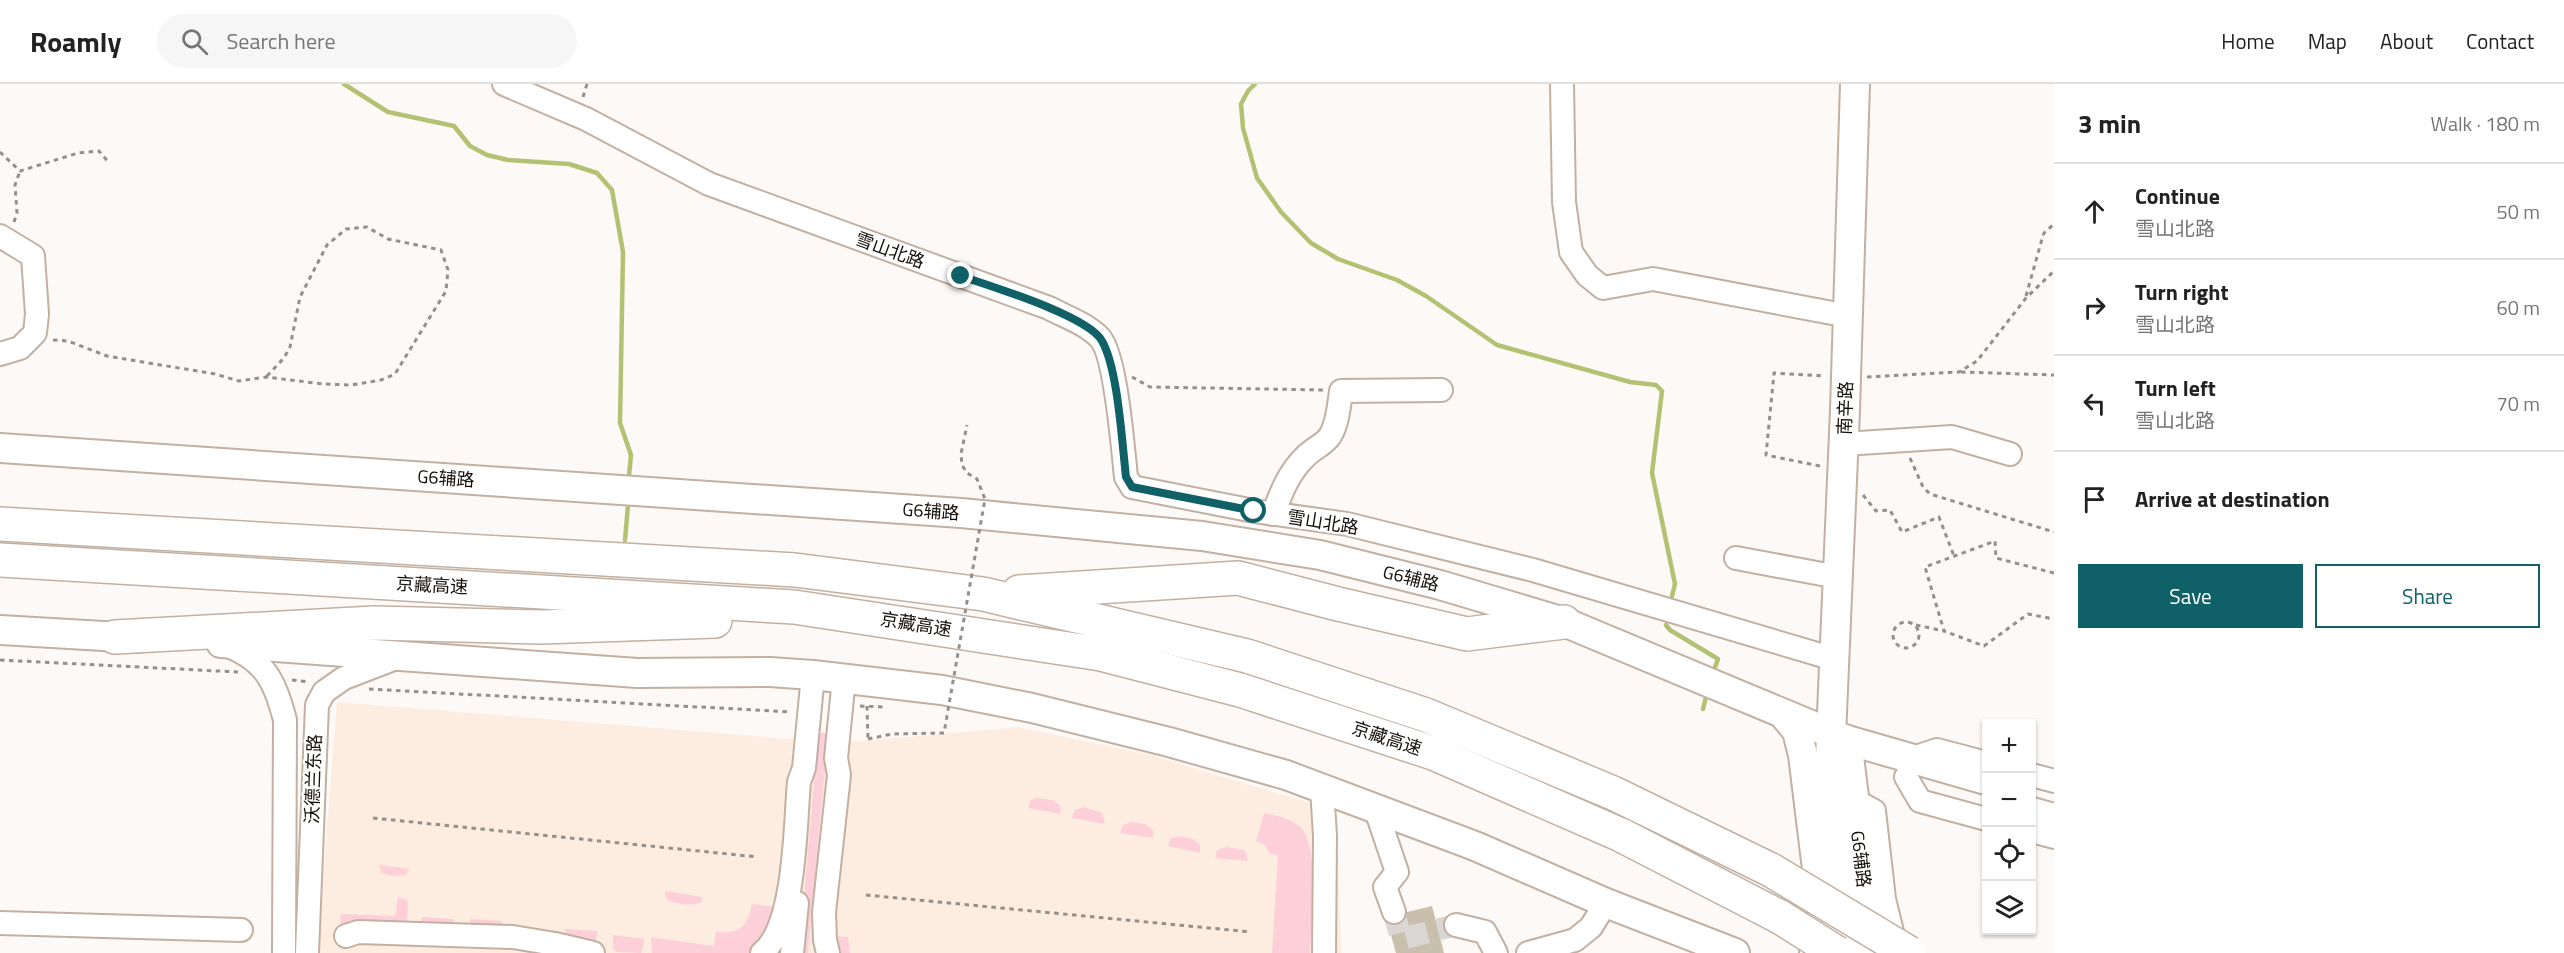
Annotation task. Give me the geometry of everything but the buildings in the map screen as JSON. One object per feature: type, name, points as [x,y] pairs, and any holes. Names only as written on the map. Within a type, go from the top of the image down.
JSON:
[{"type":"highway","points":[[0,524],[795,570],[982,594],[1247,656],[1426,715],[1613,793],[1771,870],[1909,953]]},
{"type":"highway","name":"京藏高速","points":[[0,560],[794,607],[1101,654],[1240,690],[1433,753],[1621,835],[1780,917],[1837,953]]},
{"type":"highway","points":[[982,594],[1238,578],[1467,634],[1564,622]]},
{"type":"highway","points":[[115,637],[374,623],[542,627],[864,616]]},
{"type":"main road","name":"南辛路","points":[[1842,745],[1834,659],[1843,465],[1855,84]]},
{"type":"main road","name":"G6辅路","points":[[0,448],[950,512],[1202,536],[1320,555],[1440,585],[1564,622],[1783,714],[1842,745],[1982,797]]},
{"type":"main road","points":[[0,630],[637,673],[770,672],[942,690],[1032,708],[1169,742],[1286,775],[1475,846],[1606,903],[1735,953]]},
{"type":"main road","points":[[1783,714],[1797,731],[1803,755],[1824,926],[1814,953]]},
{"type":"main road","name":"G6辅路","points":[[1842,745],[1854,800],[1873,953]]},
{"type":"main road","points":[[1842,745],[1829,783],[1853,953]]},
{"type":"main road","name":"G6辅路","points":[[1908,768],[1982,779]]},
{"type":"main road","points":[[2036,794],[2054,799]]},
{"type":"main road","points":[[2036,813],[2054,818]]},
{"type":"street","name":"雪山北路","points":[[504,84],[586,120],[709,184],[1049,308],[1088,328],[1102,340],[1111,368],[1126,477],[1132,487],[1273,514],[1347,524],[1533,570],[1834,659]]},
{"type":"street","points":[[1562,84],[1564,202],[1571,252],[1587,275],[1603,288],[1653,279],[1848,316]]},
{"type":"street","points":[[0,354],[20,348],[35,333],[37,314],[33,256],[6,240]]},
{"type":"street","points":[[1273,514],[1283,487],[1292,473],[1305,456],[1329,437],[1335,426],[1341,391],[1441,390]]},
{"type":"street","points":[[1843,465],[1902,440],[1952,437],[2010,454]]},
{"type":"street","points":[[1736,558],[1838,577]]},
{"type":"street","name":"沃德兰东路","points":[[219,643],[245,653],[262,666],[277,691],[285,720],[284,953]]},
{"type":"street","name":"沃德兰东路","points":[[307,943],[317,705],[324,692],[344,678],[401,656]]},
{"type":"street","points":[[762,953],[778,931],[790,893],[799,782],[804,768],[813,675]]},
{"type":"street","points":[[828,953],[824,912],[839,775],[836,758],[843,678]]},
{"type":"street","points":[[285,729],[315,732]]},
{"type":"street","points":[[1982,762],[1936,750],[1908,768],[1920,801],[1982,818]]},
{"type":"street","points":[[812,953],[828,773],[836,758]]},
{"type":"street","points":[[792,953],[808,780],[804,768]]},
{"type":"street","points":[[2036,776],[2054,781]]},
{"type":"street","points":[[1322,788],[1325,836],[1324,953]]},
{"type":"street","points":[[1854,800],[1874,811],[1884,899],[1898,953]]},
{"type":"street","points":[[1376,810],[1397,872],[1385,887],[1394,912]]},
{"type":"street","points":[[2036,832],[2054,837]]},
{"type":"street","points":[[1528,953],[1577,946],[1606,903]]},
{"type":"street","points":[[0,923],[241,930]]},
{"type":"street","points":[[1456,925],[1485,932],[1496,953]]},
{"type":"street","points":[[307,943],[358,932],[420,940],[513,937],[593,953]]},
{"type":"street","points":[[420,940],[451,950],[538,953]]},
{"type":"path","points":[[20,171],[78,153],[99,151],[109,163]]},
{"type":"path","points":[[0,152],[20,171]]},
{"type":"path","points":[[6,240],[17,213],[15,185],[20,171]]},
{"type":"path","points":[[2026,298],[2039,245],[2044,233],[2054,224]]},
{"type":"path","points":[[30,338],[68,341],[107,356],[215,374],[239,381],[266,377],[352,385],[381,380],[395,374],[446,291],[448,270],[441,250],[388,239],[367,227],[346,229],[327,245],[300,297],[290,347],[284,358],[266,377]]},
{"type":"path","points":[[1959,372],[1977,362],[2026,298],[2054,271]]},
{"type":"path","points":[[1111,368],[1150,387],[1341,391]]},
{"type":"path","points":[[1954,556],[1939,517],[1902,532],[1890,510],[1876,511],[1857,489],[1843,465],[1766,455],[1774,373],[1846,378],[1959,372],[2054,375]]},
{"type":"path","points":[[867,706],[868,739],[892,734],[944,733],[985,499],[976,479],[967,473],[962,465],[961,454],[968,425]]},
{"type":"path","points":[[1902,440],[1923,487],[1930,494],[2054,532]]},
{"type":"path","points":[[1944,631],[1925,567],[1995,541],[1996,558],[2054,573]]},
{"type":"path","points":[[1914,624],[1919,632],[1918,640],[1911,647],[1899,646],[1892,635],[1894,627],[1906,621],[1944,631],[1984,646],[2028,614],[2054,619]]},
{"type":"path","points":[[373,818],[758,857]]},
{"type":"path","points":[[866,895],[1251,932]]},
{"type":"shaded area","points":[[337,702],[840,743],[1018,727],[1154,756],[1316,805],[1318,818],[1337,823],[1341,953],[317,953]]},
{"type":"shaded area","points":[[823,732],[828,737],[808,953],[799,953],[818,735]]},
{"type":"shaded area","points":[[1036,798],[1053,800],[1060,805],[1061,814],[1028,808],[1031,800]]},
{"type":"shaded area","points":[[1084,807],[1102,813],[1105,824],[1072,818],[1075,810]]},
{"type":"shaded area","points":[[1264,813],[1294,823],[1302,829],[1308,839],[1313,870],[1310,953],[1272,953],[1278,855],[1270,854],[1265,845],[1256,841]]},
{"type":"shaded area","points":[[1132,822],[1145,824],[1153,830],[1153,838],[1120,833],[1123,825]]},
{"type":"shaded area","points":[[1180,836],[1193,839],[1200,845],[1200,853],[1168,846],[1171,838]]},
{"type":"shaded area","points":[[1226,847],[1245,850],[1248,861],[1215,858],[1217,850]]},
{"type":"shaded area","points":[[379,865],[409,869],[406,875],[393,876],[382,873]]},
{"type":"shaded area","points":[[665,891],[702,897],[701,902],[689,905],[674,902],[666,899]]},
{"type":"shaded area","points":[[398,897],[407,900],[408,907],[407,923],[398,928],[340,925],[341,914],[395,916]]},
{"type":"shaded area","points":[[752,904],[776,907],[758,948],[749,953],[652,953],[651,937],[714,946],[716,932],[731,932],[741,927],[748,918]]},
{"type":"shaded area","points":[[422,917],[454,919],[454,924],[422,924]]},
{"type":"shaded area","points":[[470,919],[502,921],[502,926],[470,926]]},
{"type":"shaded area","points":[[565,929],[598,931],[595,945],[566,939]]},
{"type":"shaded area","points":[[613,935],[645,939],[641,953],[617,952],[613,949]]},
{"type":"shaded area","points":[[827,935],[848,937],[850,953],[832,953]]},
{"type":"waterway","points":[[344,84],[388,112],[454,126],[470,146],[487,155],[508,160],[569,164],[597,173],[612,190],[623,252],[620,423],[631,455],[629,476]]},
{"type":"waterway","points":[[1255,84],[1241,104],[1243,128],[1257,178],[1281,212],[1311,243],[1338,259],[1397,280],[1426,296],[1497,345],[1630,382],[1656,385],[1662,391],[1652,473],[1675,584],[1672,596]]},
{"type":"waterway","points":[[625,540],[628,505]]},
{"type":"waterway","points":[[1666,625],[1670,630],[1718,659],[1714,670]]},
{"type":"waterway","points":[[1703,709],[1706,697]]},
{"type":"tunnel","points":[[1394,912],[1401,939],[1456,925]]},
{"type":"route","points":[[961,276],[1049,308],[1088,328],[1102,340],[1112,371],[1126,477],[1132,487],[1254,511]]}]
